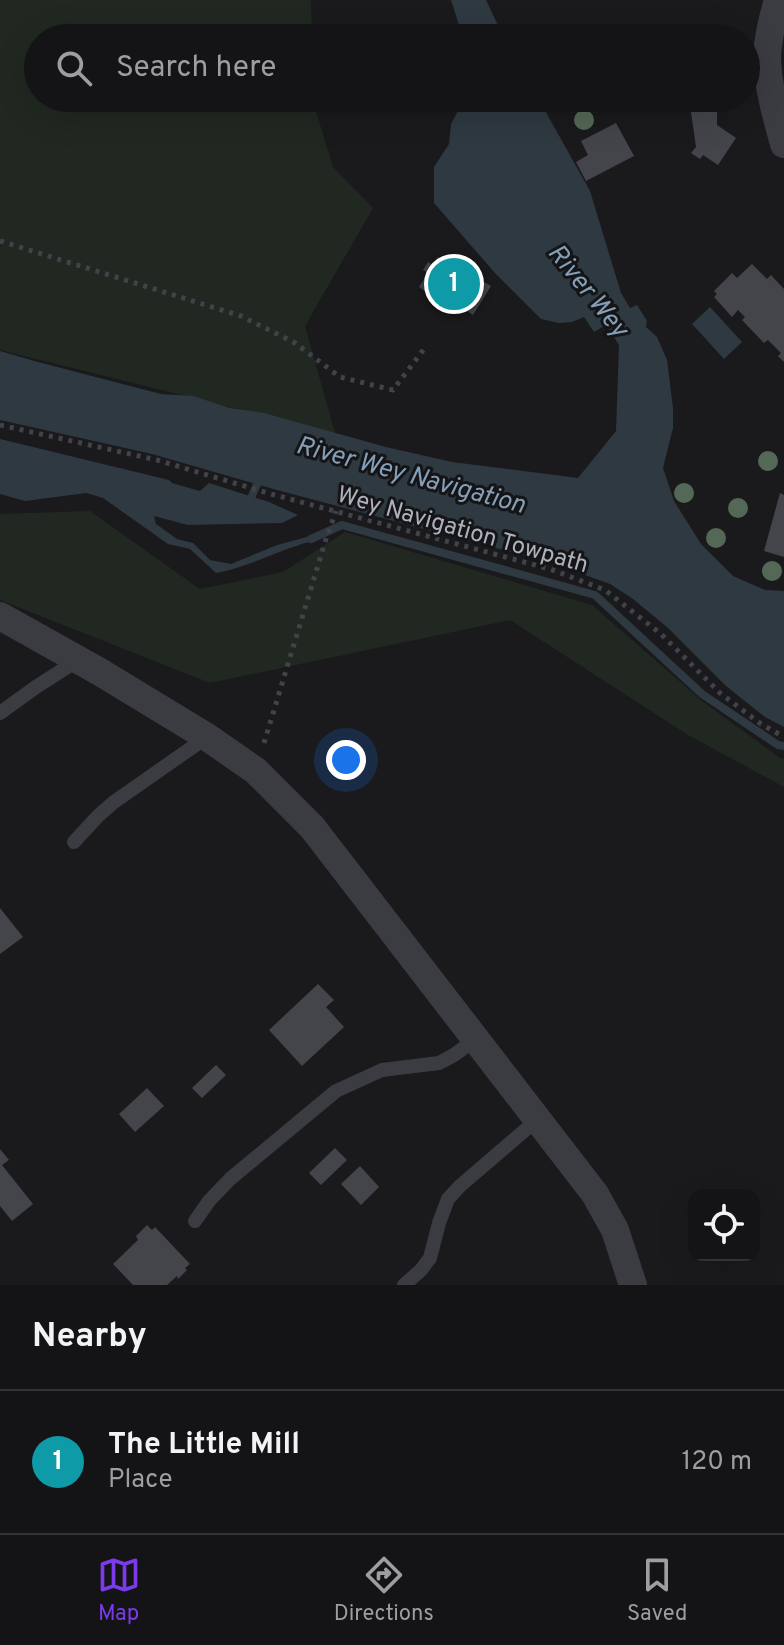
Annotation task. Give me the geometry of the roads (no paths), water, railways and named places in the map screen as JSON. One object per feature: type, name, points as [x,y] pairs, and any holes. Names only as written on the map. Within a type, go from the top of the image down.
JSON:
[{"type":"street","points":[[778,0],[767,56],[774,106],[784,144]]},
{"type":"street","points":[[0,616],[207,737],[256,771],[312,827],[595,1194],[615,1230],[633,1285]]},
{"type":"lane","points":[[0,713],[79,660]]},
{"type":"lane","points":[[74,842],[114,802],[207,737]]},
{"type":"lane","points":[[195,1221],[230,1179],[336,1091],[382,1070],[439,1063],[476,1039]]},
{"type":"lane","points":[[404,1285],[430,1258],[448,1199],[538,1119]]},
{"type":"water","points":[[451,0],[486,0],[497,24],[459,24]]},
{"type":"water","points":[[457,112],[546,112],[590,191],[621,293],[630,308],[637,305],[647,321],[646,327],[657,337],[667,360],[673,428],[663,468],[674,501],[701,544],[733,576],[765,590],[784,591],[784,727],[765,717],[726,686],[667,627],[610,584],[549,562],[152,454],[0,420],[0,351],[161,394],[193,396],[230,408],[264,413],[452,462],[578,478],[616,431],[619,345],[606,325],[594,332],[584,317],[559,323],[541,319],[495,273],[434,203],[434,167],[449,144],[451,124]]},
{"type":"water","points":[[710,307],[742,342],[724,359],[692,324]]},
{"type":"water","points":[[0,439],[169,480],[200,491],[209,483],[269,502],[298,515],[282,523],[188,525],[154,516],[156,524],[177,539],[193,543],[210,560],[231,564],[277,545],[307,537],[311,539],[216,573],[190,549],[168,544],[103,498],[86,493],[25,501],[0,494]]},
{"type":"waterway","points":[[247,507],[261,475]]},
{"type":"waterway","points":[[311,539],[342,525],[595,595],[702,694],[784,746]]},
{"type":"place","name":"The Little Mill","points":[[454,284]]},
{"type":"water label","name":"River Wey","points":[[589,290]]},
{"type":"water label","name":"River Wey Navigation","points":[[411,474]]}]
